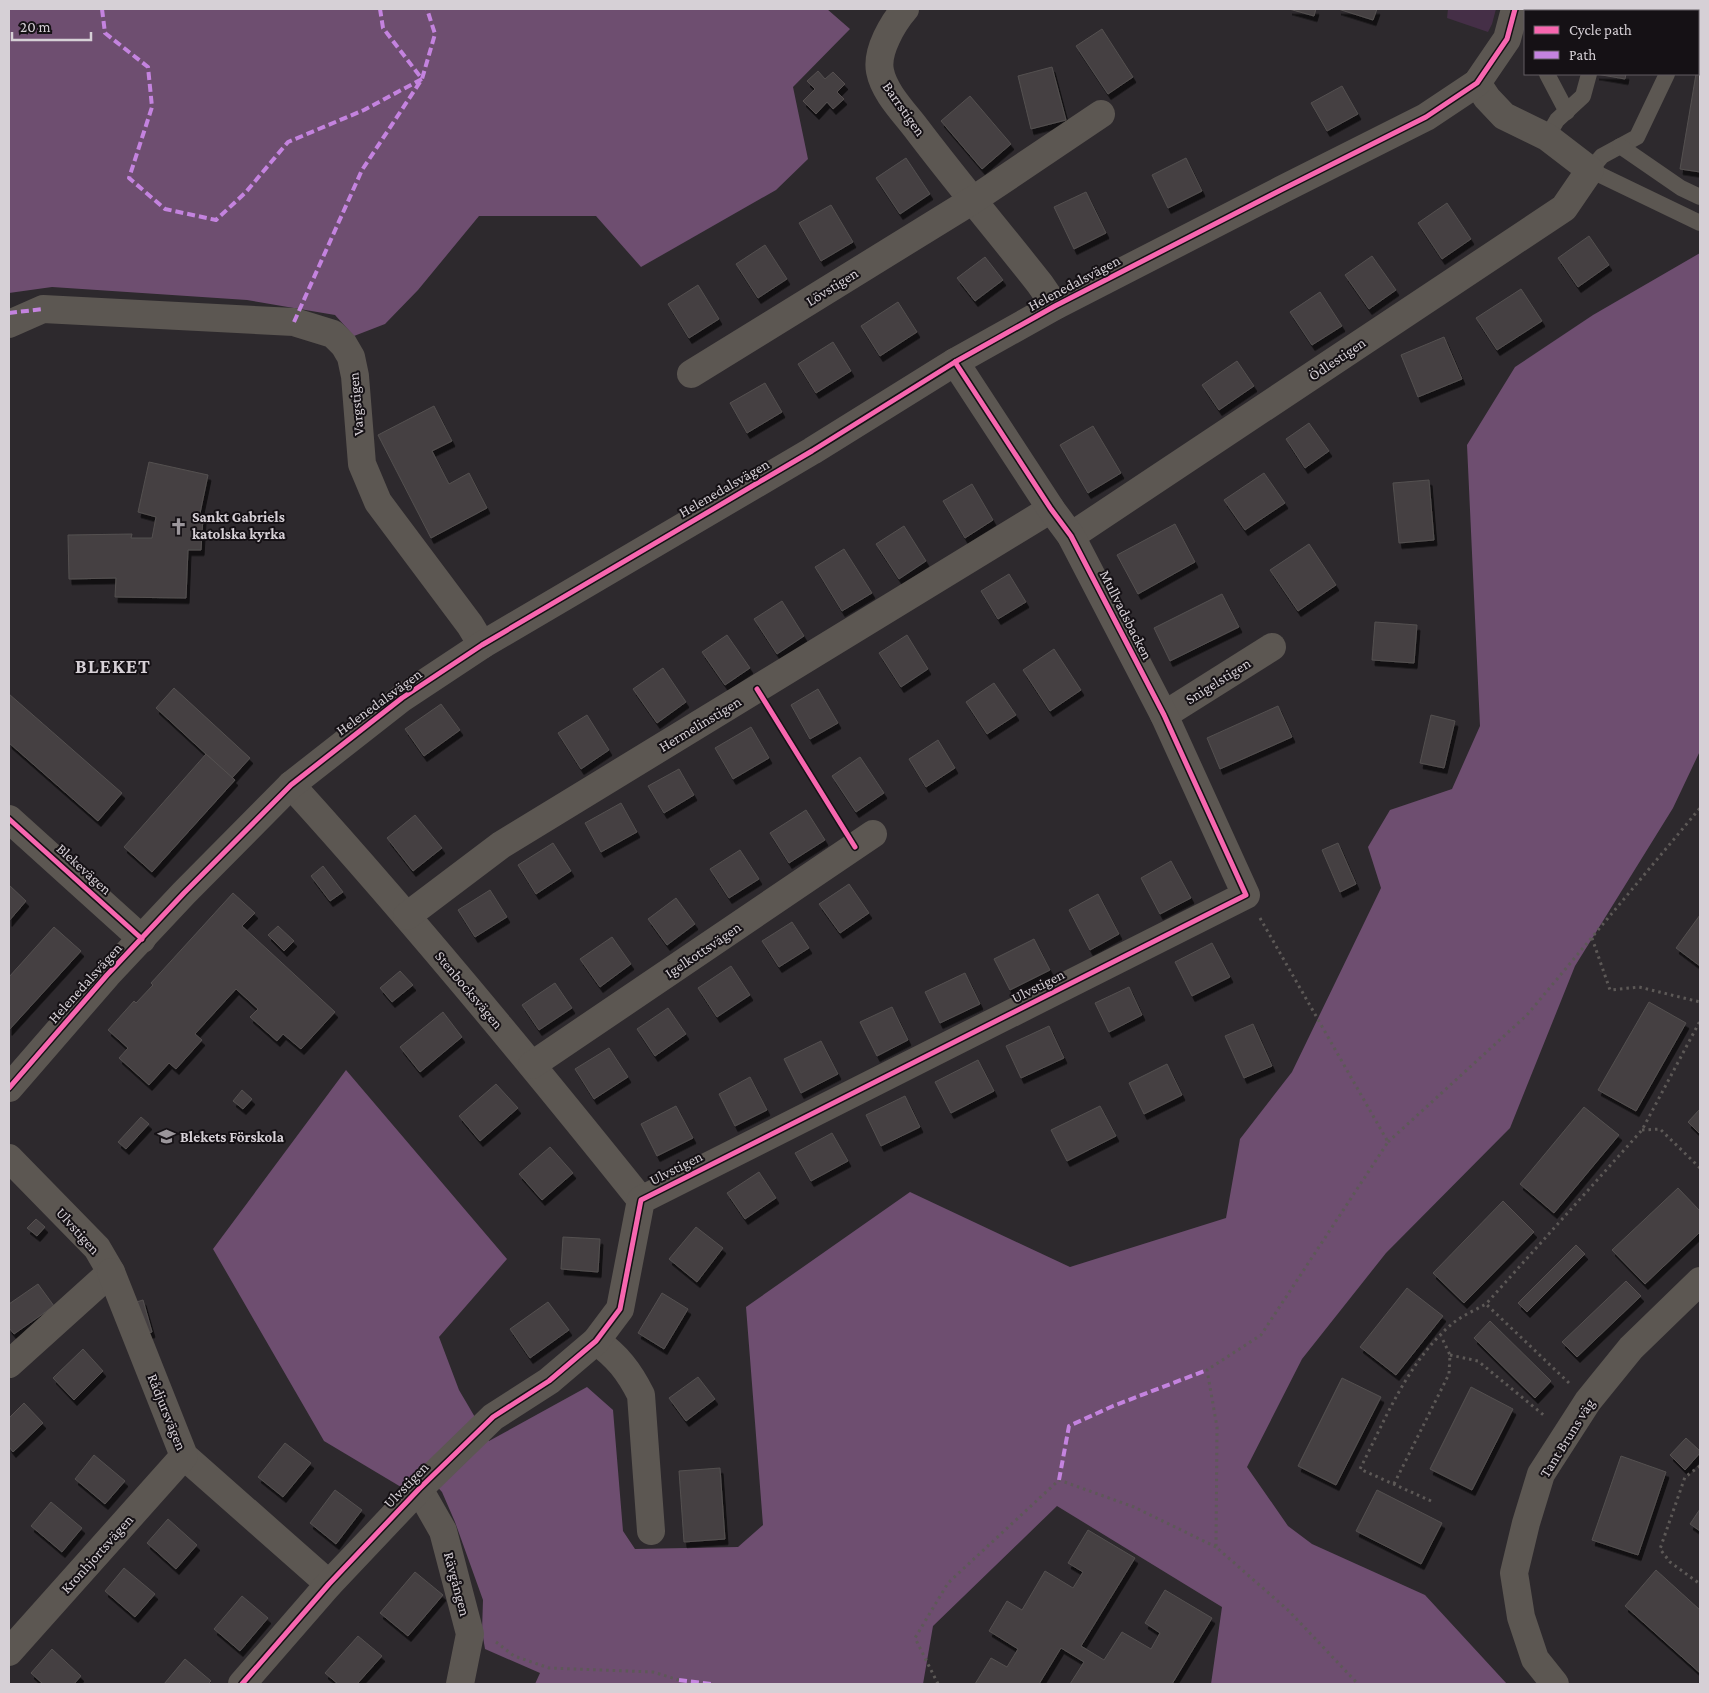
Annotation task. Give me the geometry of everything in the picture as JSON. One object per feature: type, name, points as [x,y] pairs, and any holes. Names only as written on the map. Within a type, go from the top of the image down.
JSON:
[{"type":"street","name":"Barrstigen","points":[[905,9],[883,44],[879,69],[884,86],[1040,284],[1055,306]]},
{"type":"street","name":"Helenedalsvägen","points":[[9,1088],[107,975],[184,893],[291,785],[402,698],[482,645],[812,451],[955,362],[1055,306],[1426,117],[1477,83],[1507,39],[1515,9]]},
{"type":"street","points":[[1477,83],[1487,98],[1504,116],[1547,137],[1590,170]]},
{"type":"street","points":[[973,200],[1101,114]]},
{"type":"street","name":"Ödlestigen","points":[[1071,536],[1564,208],[1590,170]]},
{"type":"street","name":"Lövstigen","points":[[691,374],[973,200]]},
{"type":"street","name":"Vargstigen","points":[[9,324],[43,309],[294,322],[333,334],[344,345],[351,357],[355,376],[362,464],[378,502],[470,625],[482,645]]},
{"type":"street","name":"Mullvadsbacken","points":[[955,362],[1051,509],[1071,536],[1164,715],[1246,895]]},
{"type":"street","name":"Hermelinstigen","points":[[407,916],[501,845],[1051,509]]},
{"type":"street","name":"Snigelstigen","points":[[1164,715],[1272,647]]},
{"type":"street","name":"Stenbocksvägen","points":[[291,785],[407,916],[532,1065],[641,1200]]},
{"type":"street","name":"Blekevägen","points":[[9,818],[142,939]]},
{"type":"street","name":"Igelkottsvägen","points":[[532,1065],[873,834]]},
{"type":"street","name":"Ulvstigen","points":[[242,1684],[329,1584],[419,1489],[493,1417],[549,1381],[596,1341],[620,1309],[641,1200],[1246,895]]},
{"type":"street","name":"Ulvstigen","points":[[9,1158],[97,1248],[111,1272]]},
{"type":"street","points":[[9,1364],[111,1272]]},
{"type":"street","name":"Rådjursvägen","points":[[111,1272],[184,1456],[329,1584]]},
{"type":"street","name":"Tant Bruns väg","points":[[1554,1684],[1535,1659],[1522,1618],[1514,1573],[1526,1523],[1541,1474],[1588,1401],[1631,1348],[1700,1281]]},
{"type":"street","points":[[596,1341],[611,1352],[631,1375],[641,1394],[650,1531]]},
{"type":"street","name":"Kronhjortsvägen","points":[[9,1652],[184,1456]]},
{"type":"street","name":"Rävgången","points":[[419,1489],[443,1531],[470,1634],[460,1684]]},
{"type":"lane","points":[[1548,75],[1567,112]]},
{"type":"lane","points":[[1547,137],[1557,120],[1583,96],[1589,75]]},
{"type":"lane","points":[[1667,75],[1637,137],[1602,156],[1590,170],[1700,224]]},
{"type":"lane","points":[[1620,146],[1681,188],[1700,197]]},
{"type":"path","points":[[1216,1547],[1217,1426],[1206,1370],[1261,1336],[1388,1142],[1527,1015],[1700,808]]},
{"type":"path","points":[[1246,895],[1388,1142]]},
{"type":"path","points":[[1592,938],[1610,990],[1639,987],[1700,1002]]},
{"type":"path","points":[[1431,1501],[1360,1469],[1402,1385],[1433,1344],[1454,1323],[1486,1304],[1642,1130],[1700,1021]]},
{"type":"path","points":[[1642,1130],[1660,1129],[1700,1168]]},
{"type":"path","points":[[1486,1304],[1588,1401]]},
{"type":"path","points":[[1394,1484],[1449,1374],[1450,1354],[1441,1336]]},
{"type":"path","points":[[1450,1354],[1478,1361],[1567,1434]]},
{"type":"path","points":[[1700,1466],[1685,1477],[1660,1549],[1670,1562],[1700,1584]]},
{"type":"path","points":[[938,1684],[915,1638],[948,1583],[1059,1480],[1134,1507],[1216,1547],[1288,1611],[1358,1684]]},
{"type":"path","points":[[470,1634],[487,1636],[514,1656],[549,1668],[653,1672],[679,1680],[679,1684]]},
{"type":"shaded area","points":[[9,9],[827,9],[850,29],[793,87],[808,159],[776,190],[641,267],[596,216],[479,216],[418,290],[385,324],[354,336],[335,315],[247,300],[52,287],[9,293]]},
{"type":"shaded area","points":[[1448,9],[1496,9],[1488,32],[1447,18]]},
{"type":"shaded area","points":[[1700,253],[1700,751],[1673,808],[1575,966],[1510,1128],[1386,1253],[1302,1359],[1247,1467],[1288,1526],[1312,1544],[1425,1595],[1507,1684],[1211,1684],[1222,1607],[1057,1506],[933,1626],[923,1684],[535,1684],[540,1673],[485,1649],[482,1631],[483,1600],[455,1522],[442,1492],[420,1468],[401,1487],[324,1441],[213,1249],[346,1070],[507,1259],[439,1337],[459,1390],[489,1441],[587,1387],[613,1410],[623,1531],[635,1549],[738,1547],[763,1525],[746,1307],[910,1192],[1070,1267],[1226,1218],[1240,1139],[1292,1072],[1381,888],[1368,847],[1390,810],[1452,789],[1480,726],[1467,445],[1515,367],[1593,315]]},
{"type":"building","points":[[1289,9],[1316,9],[1314,16]]},
{"type":"building","points":[[1338,9],[1377,9],[1373,20]]},
{"type":"building","points":[[1596,9],[1602,10],[1562,10]]},
{"type":"building","points":[[1102,29],[1133,77],[1108,94],[1076,46]]},
{"type":"building","points":[[1700,51],[1700,172],[1680,169],[1696,75],[1699,75]]},
{"type":"building","points":[[1052,67],[1066,120],[1031,129],[1018,76]]},
{"type":"building","points":[[818,71],[825,79],[833,72],[845,84],[837,92],[844,99],[833,109],[827,102],[816,114],[803,101],[815,89],[807,81]]},
{"type":"building","points":[[1602,75],[1626,75],[1625,79]]},
{"type":"building","points":[[1342,86],[1358,114],[1327,131],[1311,103]]},
{"type":"building","points":[[970,96],[1011,144],[982,169],[941,121]]},
{"type":"building","points":[[906,158],[930,194],[900,214],[876,178]]},
{"type":"building","points":[[1186,158],[1202,191],[1168,208],[1152,175]]},
{"type":"building","points":[[1086,192],[1106,233],[1074,249],[1054,207]]},
{"type":"building","points":[[1447,203],[1471,239],[1442,259],[1418,223]]},
{"type":"building","points":[[831,205],[853,242],[821,261],[799,223]]},
{"type":"building","points":[[1589,236],[1609,265],[1578,287],[1558,258]]},
{"type":"building","points":[[765,245],[787,279],[758,298],[736,264]]},
{"type":"building","points":[[1372,256],[1396,290],[1369,309],[1345,275]]},
{"type":"building","points":[[985,257],[1003,280],[975,301],[957,278]]},
{"type":"building","points":[[698,285],[719,319],[689,338],[668,304]]},
{"type":"building","points":[[1521,289],[1542,321],[1497,350],[1476,318]]},
{"type":"building","points":[[1320,292],[1342,326],[1312,345],[1290,312]]},
{"type":"building","points":[[898,302],[917,332],[880,356],[861,326]]},
{"type":"building","points":[[1444,337],[1462,379],[1418,397],[1401,355]]},
{"type":"building","points":[[833,342],[851,371],[816,393],[798,364]]},
{"type":"building","points":[[1237,361],[1254,386],[1219,410],[1202,385]]},
{"type":"building","points":[[765,383],[782,412],[747,433],[730,403]]},
{"type":"building","points":[[434,406],[452,441],[432,451],[449,484],[469,473],[487,508],[431,538],[378,435]]},
{"type":"building","points":[[1309,423],[1329,451],[1305,468],[1286,439]]},
{"type":"building","points":[[1093,426],[1121,473],[1088,493],[1060,445]]},
{"type":"building","name":"Sankt Gabriels katolska kyrka","points":[[149,462],[208,475],[199,518],[203,518],[201,550],[188,550],[186,598],[115,597],[116,578],[69,579],[68,535],[132,534],[131,538],[152,538],[156,517],[138,512]]},
{"type":"building","points":[[1264,473],[1285,503],[1245,530],[1224,500]]},
{"type":"building","points":[[1429,480],[1434,540],[1399,543],[1393,483]]},
{"type":"building","points":[[972,484],[993,520],[965,538],[943,501]]},
{"type":"building","points":[[1175,524],[1195,562],[1138,594],[1117,555]]},
{"type":"building","points":[[904,526],[926,561],[899,579],[876,544]]},
{"type":"building","points":[[1309,544],[1336,585],[1298,611],[1270,570]]},
{"type":"building","points":[[844,549],[872,593],[842,611],[815,567]]},
{"type":"building","points":[[1009,574],[1026,602],[998,619],[981,591]]},
{"type":"building","points":[[1222,594],[1239,627],[1170,661],[1154,628]]},
{"type":"building","points":[[782,601],[804,636],[777,654],[754,619]]},
{"type":"building","points":[[1375,622],[1417,625],[1414,663],[1372,660]]},
{"type":"building","points":[[727,635],[750,668],[725,685],[702,652]]},
{"type":"building","points":[[907,635],[928,669],[901,687],[879,653]]},
{"type":"building","points":[[1054,649],[1081,690],[1050,711],[1023,670]]},
{"type":"building","points":[[663,668],[686,702],[657,723],[633,689]]},
{"type":"building","points":[[994,683],[1016,715],[987,734],[966,702]]},
{"type":"building","points":[[174,688],[250,758],[232,778],[156,708]]},
{"type":"building","points":[[818,689],[838,723],[810,739],[791,705]]},
{"type":"building","points":[[9,694],[122,793],[98,821],[9,743]]},
{"type":"building","points":[[441,704],[460,730],[424,756],[405,729]]},
{"type":"building","points":[[1278,706],[1292,737],[1220,769],[1207,738]]},
{"type":"building","points":[[587,715],[609,750],[581,769],[558,733]]},
{"type":"building","points":[[1431,715],[1455,721],[1444,768],[1420,763]]},
{"type":"building","points":[[751,727],[769,758],[733,779],[715,748]]},
{"type":"building","points":[[938,740],[955,768],[926,787],[909,759]]},
{"type":"building","points":[[206,754],[235,780],[152,872],[124,847]]},
{"type":"building","points":[[860,757],[884,793],[856,812],[832,776]]},
{"type":"building","points":[[679,769],[694,795],[664,813],[648,786]]},
{"type":"building","points":[[621,803],[637,832],[601,852],[585,823]]},
{"type":"building","points":[[806,810],[825,840],[789,863],[770,833]]},
{"type":"building","points":[[415,815],[442,848],[413,871],[387,838]]},
{"type":"building","points":[[553,843],[571,871],[536,894],[518,865]]},
{"type":"building","points":[[1338,843],[1356,884],[1340,892],[1322,850]]},
{"type":"building","points":[[740,850],[759,879],[729,898],[710,869]]},
{"type":"building","points":[[1171,861],[1191,898],[1160,914],[1141,878]]},
{"type":"building","points":[[323,866],[343,892],[330,901],[311,876]]},
{"type":"building","points":[[849,884],[869,913],[840,933],[819,904]]},
{"type":"building","points":[[9,885],[26,901],[9,921]]},
{"type":"building","points":[[490,890],[507,917],[475,937],[458,910]]},
{"type":"building","points":[[233,893],[255,913],[242,926],[335,1012],[301,1049],[283,1034],[277,1041],[250,1017],[258,1009],[236,989],[195,1034],[202,1040],[176,1069],[169,1063],[149,1085],[119,1058],[128,1048],[108,1030],[134,1001],[136,1003],[153,985],[151,983]]},
{"type":"building","points":[[1098,894],[1119,934],[1090,950],[1069,910]]},
{"type":"building","points":[[676,898],[695,924],[667,945],[648,919]]},
{"type":"building","points":[[1700,915],[1700,966],[1676,948]]},
{"type":"building","points":[[792,922],[809,948],[779,967],[762,941]]},
{"type":"building","points":[[278,926],[294,941],[284,951],[268,935]]},
{"type":"building","points":[[54,927],[81,951],[9,1030],[9,977]]},
{"type":"building","points":[[612,937],[631,964],[600,987],[580,959]]},
{"type":"building","points":[[1034,939],[1050,970],[1010,990],[994,959]]},
{"type":"building","points":[[1212,943],[1230,977],[1192,996],[1175,962]]},
{"type":"building","points":[[731,966],[750,995],[717,1017],[698,988]]},
{"type":"building","points":[[400,971],[413,985],[392,1002],[380,988]]},
{"type":"building","points":[[965,973],[980,1004],[940,1023],[925,992]]},
{"type":"building","points":[[555,983],[572,1008],[539,1030],[522,1005]]},
{"type":"building","points":[[1129,987],[1142,1015],[1109,1032],[1095,1003]]},
{"type":"building","points":[[1649,1002],[1686,1023],[1636,1111],[1598,1090]]},
{"type":"building","points":[[892,1007],[908,1040],[877,1056],[860,1022]]},
{"type":"building","points":[[668,1008],[686,1034],[655,1056],[637,1029]]},
{"type":"building","points":[[443,1012],[462,1037],[420,1072],[400,1047]]},
{"type":"building","points":[[1253,1024],[1272,1066],[1244,1078],[1225,1036]]},
{"type":"building","points":[[1049,1026],[1064,1058],[1021,1078],[1006,1046]]},
{"type":"building","points":[[821,1041],[838,1074],[801,1093],[784,1059]]},
{"type":"building","points":[[609,1048],[628,1077],[594,1099],[575,1069]]},
{"type":"building","points":[[978,1060],[994,1091],[951,1113],[935,1082]]},
{"type":"building","points":[[1167,1064],[1182,1095],[1144,1114],[1129,1083]]},
{"type":"building","points":[[750,1077],[767,1110],[735,1126],[719,1094]]},
{"type":"building","points":[[496,1084],[518,1108],[480,1141],[459,1116]]},
{"type":"building","points":[[242,1090],[252,1099],[243,1109],[233,1101]]},
{"type":"building","points":[[905,1096],[920,1127],[881,1146],[866,1115]]},
{"type":"building","points":[[676,1106],[693,1138],[657,1156],[641,1124]]},
{"type":"building","points":[[1100,1106],[1116,1136],[1067,1161],[1051,1130]]},
{"type":"building","points":[[1584,1107],[1619,1135],[1554,1213],[1520,1184]]},
{"type":"building","points":[[1700,1109],[1700,1134],[1688,1122]]},
{"type":"building","points":[[141,1117],[149,1124],[126,1149],[118,1142]]},
{"type":"building","points":[[832,1133],[848,1161],[811,1181],[795,1153]]},
{"type":"building","points":[[550,1147],[573,1173],[542,1200],[519,1174]]},
{"type":"building","points":[[759,1172],[776,1198],[745,1219],[727,1193]]},
{"type":"building","points":[[1678,1188],[1700,1211],[1700,1232],[1645,1284],[1612,1250]]},
{"type":"building","points":[[1503,1201],[1534,1232],[1464,1303],[1433,1273]]},
{"type":"building","points":[[36,1219],[45,1227],[37,1236],[27,1228]]},
{"type":"building","points":[[696,1227],[723,1248],[697,1282],[669,1259]]},
{"type":"building","points":[[563,1237],[600,1239],[598,1272],[561,1269]]},
{"type":"building","points":[[1576,1245],[1585,1254],[1527,1312],[1518,1303]]},
{"type":"building","points":[[1626,1281],[1641,1296],[1577,1357],[1562,1342]]},
{"type":"building","points":[[38,1284],[54,1306],[14,1334],[9,1328],[9,1304]]},
{"type":"building","points":[[1407,1288],[1443,1316],[1396,1375],[1360,1347]]},
{"type":"building","points":[[662,1293],[688,1309],[664,1349],[638,1333]]},
{"type":"building","points":[[143,1300],[152,1332],[142,1335],[133,1303]]},
{"type":"building","points":[[548,1302],[569,1330],[530,1358],[510,1329]]},
{"type":"building","points":[[1490,1321],[1551,1381],[1535,1398],[1474,1338]]},
{"type":"building","points":[[83,1349],[103,1371],[74,1400],[53,1378]]},
{"type":"building","points":[[698,1377],[715,1399],[686,1421],[669,1398]]},
{"type":"building","points":[[1342,1378],[1381,1397],[1336,1485],[1298,1466]]},
{"type":"building","points":[[1471,1387],[1513,1409],[1472,1490],[1430,1469]]},
{"type":"building","points":[[24,1403],[43,1423],[13,1452],[9,1447],[9,1418]]},
{"type":"building","points":[[1686,1438],[1700,1453],[1685,1470],[1670,1455]]},
{"type":"building","points":[[285,1443],[311,1463],[283,1497],[258,1477]]},
{"type":"building","points":[[94,1455],[125,1481],[105,1504],[75,1479]]},
{"type":"building","points":[[1621,1456],[1666,1472],[1638,1555],[1592,1540]]},
{"type":"building","points":[[720,1468],[725,1539],[684,1542],[679,1471]]},
{"type":"building","points":[[335,1490],[362,1510],[336,1544],[310,1523]]},
{"type":"building","points":[[1377,1490],[1442,1523],[1421,1564],[1356,1531]]},
{"type":"building","points":[[51,1502],[82,1528],[62,1552],[31,1526]]},
{"type":"building","points":[[1700,1509],[1700,1531],[1690,1524]]},
{"type":"building","points":[[168,1519],[197,1545],[176,1569],[147,1543]]},
{"type":"building","points":[[1088,1530],[1135,1558],[1081,1646],[1104,1660],[1122,1632],[1151,1649],[1160,1633],[1145,1623],[1165,1590],[1212,1618],[1172,1684],[1070,1684],[1084,1662],[1061,1648],[1039,1684],[975,1684],[991,1658],[1007,1667],[1018,1649],[989,1631],[1007,1601],[1022,1610],[1045,1571],[1073,1588],[1083,1572],[1068,1563]]},
{"type":"building","points":[[124,1568],[155,1594],[135,1617],[105,1591]]},
{"type":"building","points":[[1656,1570],[1700,1610],[1700,1673],[1625,1606]]},
{"type":"building","points":[[415,1572],[443,1595],[408,1636],[380,1613]]},
{"type":"building","points":[[242,1596],[268,1618],[240,1651],[214,1629]]},
{"type":"building","points":[[358,1636],[382,1656],[357,1684],[338,1684],[325,1673]]},
{"type":"building","points":[[52,1649],[81,1676],[74,1684],[43,1684],[31,1673]]},
{"type":"building","points":[[185,1659],[211,1681],[208,1684],[164,1684]]},
{"type":"marked path","points":[[102,9],[105,33],[148,67],[152,107],[129,178],[165,209],[216,220],[246,192],[288,142],[364,110],[422,79],[383,28],[380,9]]},
{"type":"marked path","points":[[294,322],[362,170],[422,79],[435,34],[427,9]]},
{"type":"marked path","points":[[9,313],[43,309]]},
{"type":"marked path","points":[[1059,1480],[1069,1426],[1113,1406],[1207,1370]]},
{"type":"marked path","points":[[679,1680],[711,1684]]},
{"type":"cycle path","points":[[9,1088],[107,975],[184,893],[291,785],[402,698],[482,645],[812,451],[955,362],[1055,306],[1426,117],[1477,83],[1507,39],[1515,9]]},
{"type":"cycle path","points":[[242,1684],[329,1584],[419,1489],[493,1417],[549,1381],[596,1341],[620,1309],[641,1200],[1246,895],[1164,715],[1071,536],[1051,509],[955,362]]},
{"type":"cycle path","points":[[757,689],[855,847]]},
{"type":"cycle path","points":[[9,819],[142,939]]},
{"type":"place","name":"Sankt Gabriels katolska kyrka","points":[[178,526]]},
{"type":"place","name":"Blekets Förskola","points":[[166,1137]]},
{"type":"district","name":"BLEKET","points":[[113,666]]}]
